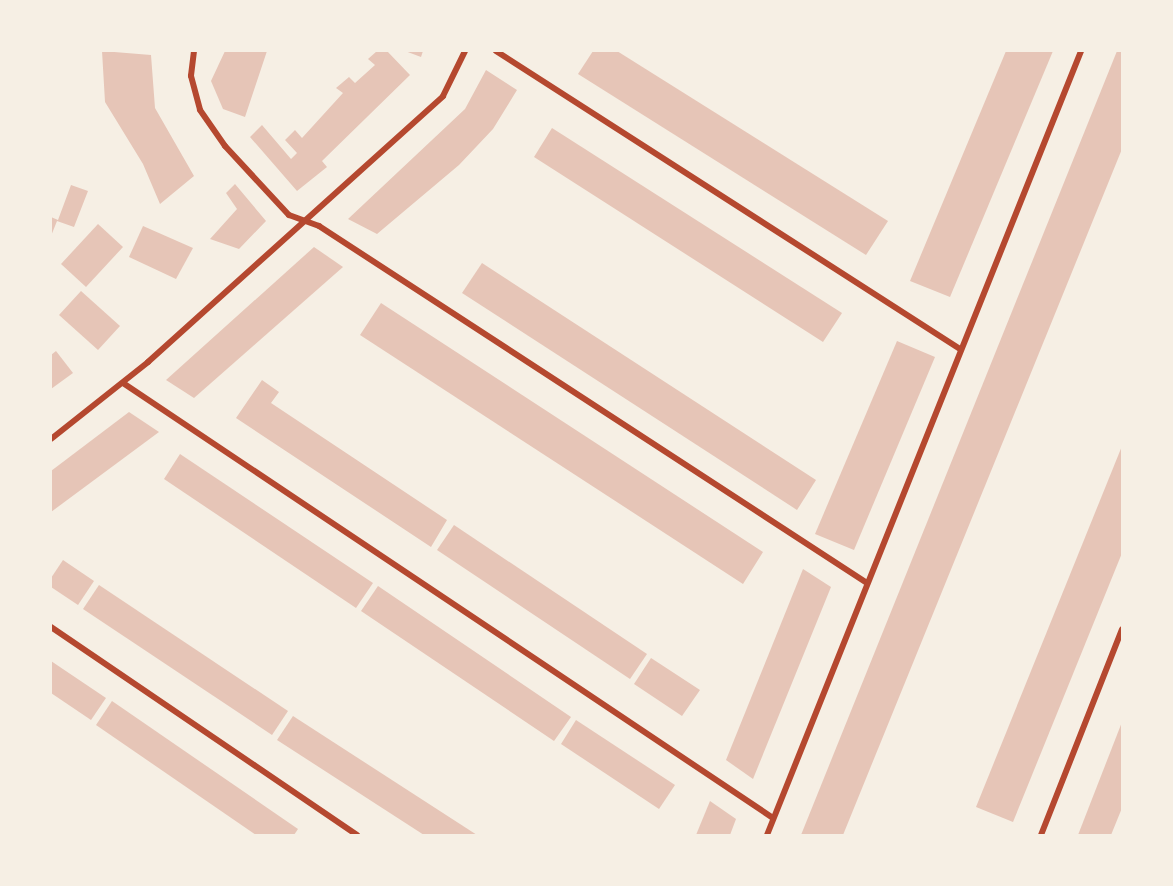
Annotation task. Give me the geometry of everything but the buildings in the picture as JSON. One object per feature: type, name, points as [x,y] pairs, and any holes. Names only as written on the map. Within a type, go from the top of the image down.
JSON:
[{"type":"street","points":[[194,51],[193,93],[210,127],[289,215],[319,226],[867,583]]},
{"type":"street","points":[[51,439],[123,383],[443,96],[465,51]]},
{"type":"street","points":[[496,51],[960,349]]},
{"type":"street","points":[[766,835],[1081,51]]},
{"type":"street","points":[[123,383],[773,818]]},
{"type":"street","points":[[51,627],[357,835]]},
{"type":"street","points":[[1041,835],[1122,629]]}]
